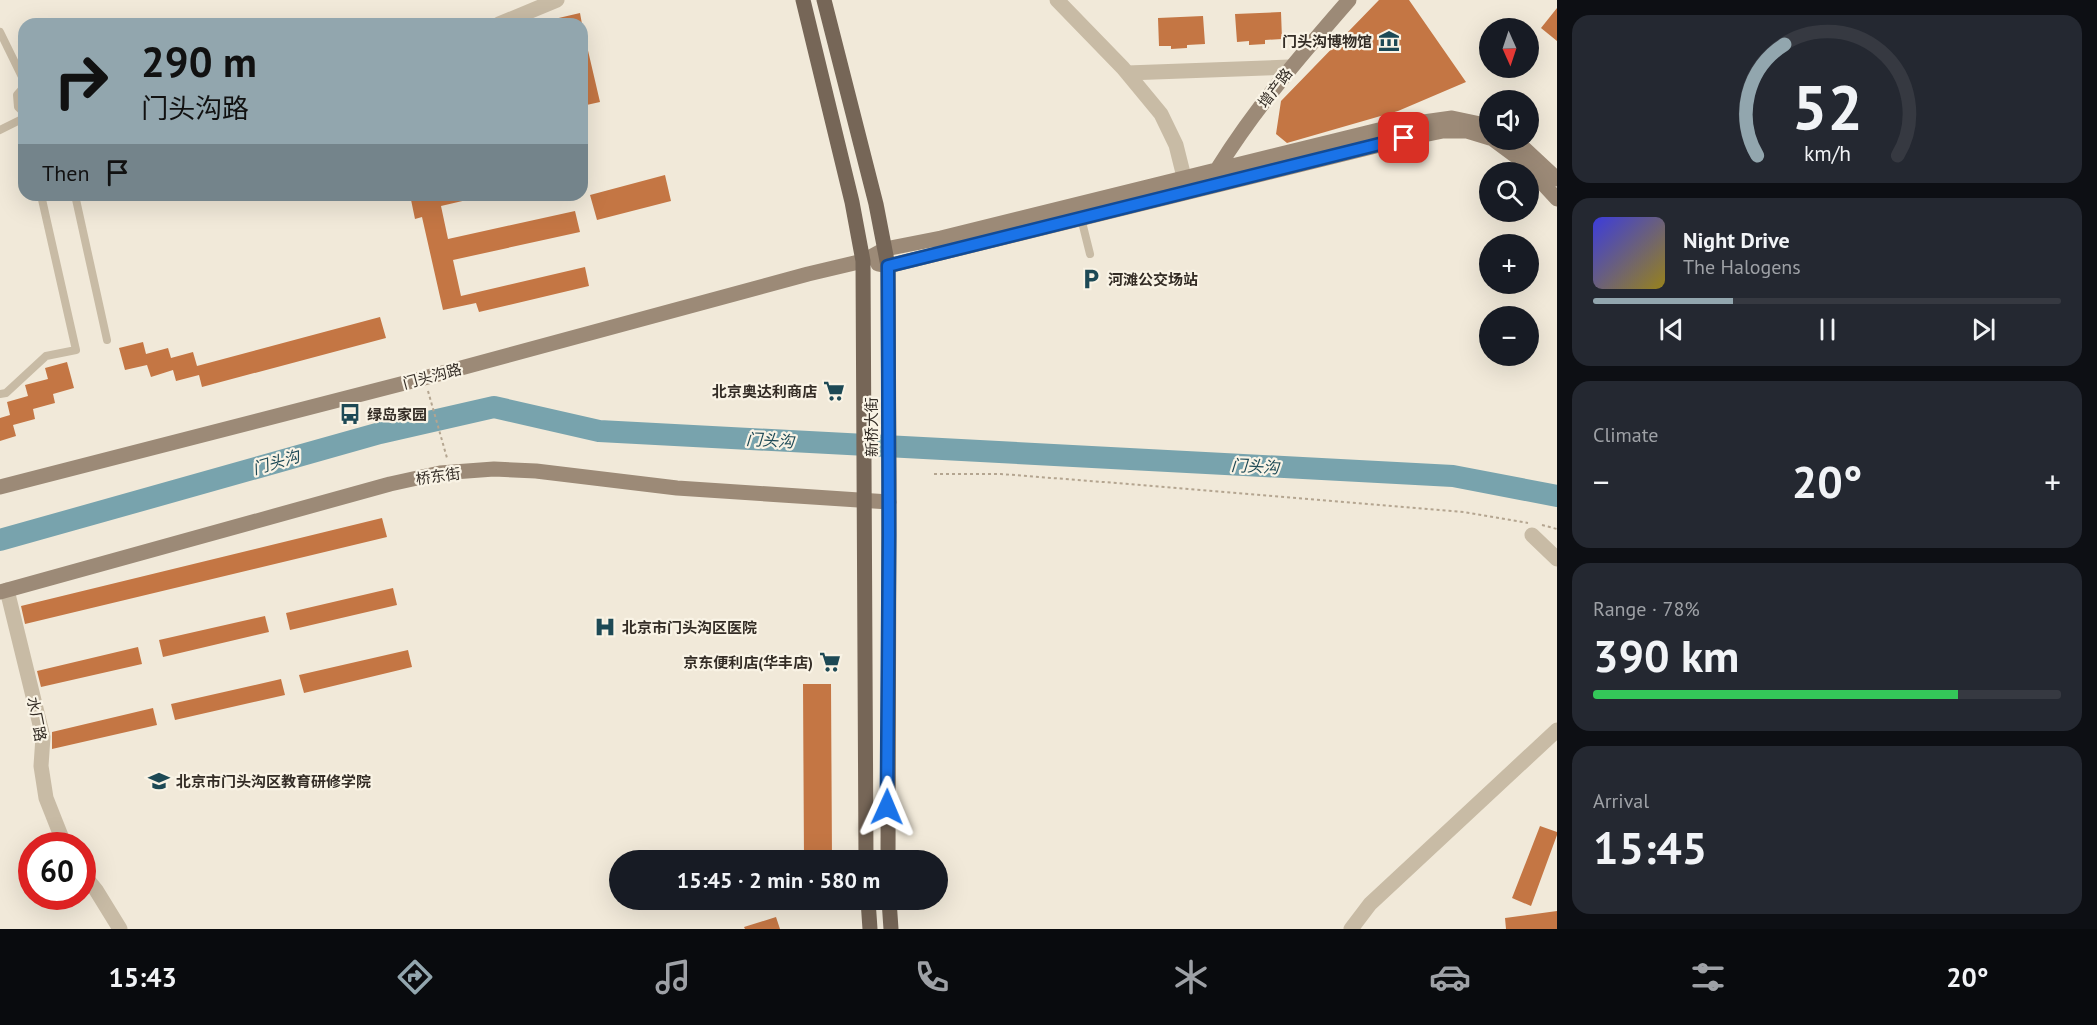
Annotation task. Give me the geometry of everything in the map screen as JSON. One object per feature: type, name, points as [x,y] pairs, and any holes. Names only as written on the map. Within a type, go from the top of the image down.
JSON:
[{"type":"main road","name":"新桥大街","points":[[803,0],[852,202],[863,261],[866,850]]},
{"type":"main road","name":"新桥大街","points":[[824,0],[876,204],[888,266],[888,850]]},
{"type":"main road","points":[[869,910],[870,929]]},
{"type":"main road","points":[[890,910],[891,929]]},
{"type":"street","points":[[514,18],[557,0]]},
{"type":"street","points":[[1057,0],[1127,73],[1161,114],[1176,145],[1184,177]]},
{"type":"street","name":"增产路","points":[[1218,168],[1234,142],[1290,67],[1349,0]]},
{"type":"street","points":[[1127,73],[1290,67]]},
{"type":"street","name":"门头沟路","points":[[863,261],[888,266],[1079,211],[1184,177],[1395,126],[1452,118],[1479,124]]},
{"type":"street","name":"门头沟路","points":[[0,487],[424,378],[863,261],[885,249],[1222,184],[1404,138],[1443,131],[1467,131],[1479,135]]},
{"type":"street","points":[[1508,150],[1521,160],[1557,199]]},
{"type":"street","points":[[1526,150],[1557,179]]},
{"type":"street","points":[[1218,168],[1222,184]]},
{"type":"street","name":"桥东街","points":[[4,591],[390,484],[451,472],[536,471],[677,488],[889,502]]},
{"type":"street","points":[[1532,535],[1557,559]]},
{"type":"street","name":"水厂路","points":[[4,591],[43,737],[41,766],[46,798],[59,832]]},
{"type":"street","points":[[1351,929],[1370,904],[1557,730]]},
{"type":"street","points":[[96,890],[120,929]]},
{"type":"lane","points":[[0,32],[18,69]]},
{"type":"lane","points":[[0,130],[18,121]]},
{"type":"lane","points":[[0,394],[6,393],[46,356],[76,350],[42,201]]},
{"type":"lane","points":[[76,201],[107,340]]},
{"type":"lane","points":[[1079,211],[1090,254]]},
{"type":"path","points":[[424,378],[451,472]]},
{"type":"path","points":[[934,474],[1001,474],[1464,512],[1557,528]]},
{"type":"building","name":"门头沟博物馆","points":[[1379,0],[1409,0],[1466,82],[1398,111],[1287,143],[1276,134],[1281,101]]},
{"type":"building","points":[[1557,8],[1557,41],[1541,28]]},
{"type":"building","points":[[1281,12],[1282,39],[1265,40],[1265,44],[1249,45],[1249,41],[1237,42],[1235,14]]},
{"type":"building","points":[[580,13],[581,18],[559,18]]},
{"type":"building","points":[[1203,16],[1205,44],[1171,49],[1171,46],[1159,46],[1158,18]]},
{"type":"building","points":[[588,51],[600,102],[588,105]]},
{"type":"building","points":[[665,175],[671,201],[597,220],[590,195]]},
{"type":"building","points":[[411,201],[462,201],[441,206],[448,239],[575,211],[580,232],[453,260],[461,296],[585,267],[589,286],[479,312],[476,303],[443,310],[422,217],[415,219]]},
{"type":"building","points":[[380,317],[386,338],[202,387],[199,375],[176,381],[173,370],[151,377],[147,365],[125,370],[119,348],[143,342],[146,354],[168,348],[171,358],[193,352],[197,366]]},
{"type":"building","points":[[67,362],[74,388],[53,394],[55,403],[33,409],[35,419],[13,425],[16,436],[0,441],[0,418],[10,415],[7,402],[28,396],[25,385],[48,379],[45,368]]},
{"type":"building","points":[[382,518],[387,537],[25,624],[21,606]]},
{"type":"building","points":[[393,588],[397,605],[290,630],[286,613]]},
{"type":"building","points":[[265,616],[269,632],[163,657],[159,640]]},
{"type":"building","points":[[138,647],[142,664],[41,687],[37,671]]},
{"type":"building","points":[[408,650],[412,667],[304,693],[299,675]]},
{"type":"building","points":[[281,679],[285,695],[175,720],[171,704]]},
{"type":"building","points":[[803,684],[831,684],[832,850],[804,850]]},
{"type":"building","points":[[153,708],[157,725],[52,749],[52,732]]},
{"type":"building","points":[[1540,826],[1557,832],[1557,835],[1531,906],[1512,898]]},
{"type":"building","points":[[1557,911],[1557,929],[1506,929],[1505,918]]},
{"type":"building","points":[[776,917],[780,929],[745,929],[744,927]]},
{"type":"waterway","name":"门头沟","points":[[0,540],[380,433],[494,407],[599,431],[1453,476],[1557,496]]},
{"type":"place","name":"门头沟博物馆","points":[[1389,41]]},
{"type":"place","name":"河滩公交场站","points":[[1091,279]]},
{"type":"place","name":"北京奥达利商店","points":[[834,391]]},
{"type":"place","name":"绿岛家园","points":[[350,414]]},
{"type":"place","name":"北京市门头沟区医院","points":[[605,627]]},
{"type":"place","name":"京东便利店(华丰店)","points":[[830,662]]},
{"type":"place","name":"北京市门头沟区教育研修学院","points":[[159,781]]},
{"type":"route","points":[[887,807],[888,266],[1404,138]]}]
